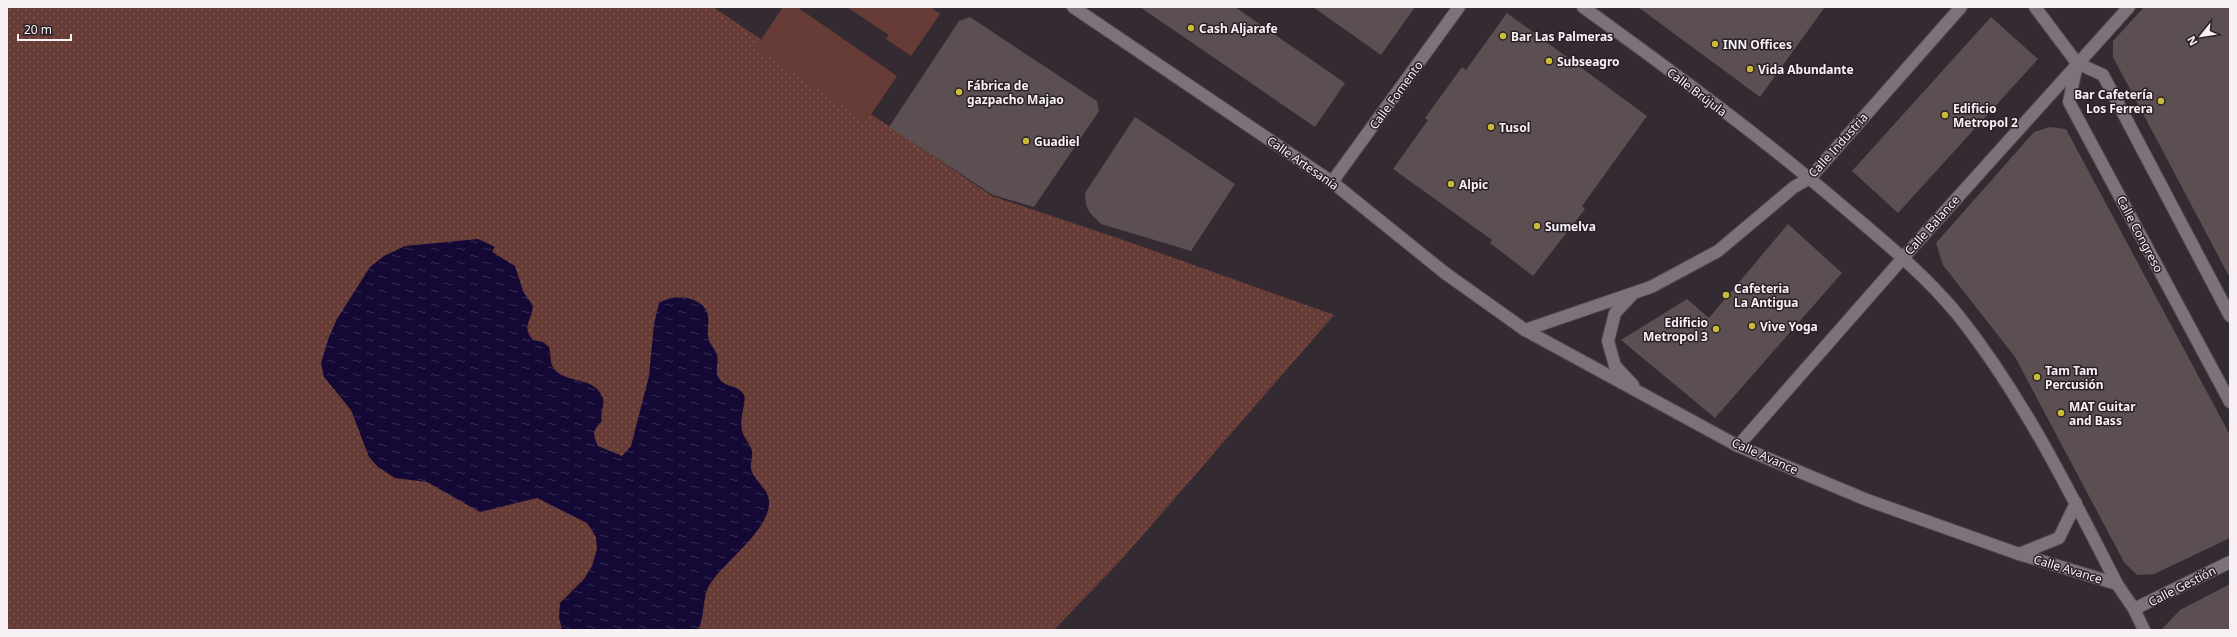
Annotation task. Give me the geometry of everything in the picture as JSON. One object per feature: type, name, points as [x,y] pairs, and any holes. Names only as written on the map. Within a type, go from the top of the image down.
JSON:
[{"type":"street","name":"Calle Artesanía","points":[[1073,7],[1332,182],[1445,273],[1525,330]]},
{"type":"street","name":"Calle Fomento","points":[[1332,182],[1459,7]]},
{"type":"street","name":"Calle Brújula","points":[[1583,7],[1810,178]]},
{"type":"street","name":"Calle Industria","points":[[1525,330],[1651,288],[1718,251],[1794,187],[1810,178],[1961,7]]},
{"type":"street","points":[[2035,7],[2077,63],[2103,75],[2230,316]]},
{"type":"street","name":"Calle Balance","points":[[1738,446],[1903,258],[2129,7]]},
{"type":"street","name":"Calle Congreso","points":[[2077,63],[2069,102],[2230,402]]},
{"type":"street","name":"Calle Avance","points":[[1810,178],[1903,258],[1957,315],[1966,327],[2019,403],[2076,503],[2117,584],[2134,609],[2144,630]]},
{"type":"street","points":[[1632,294],[1615,313],[1608,341],[1615,366],[1641,393]]},
{"type":"street","name":"Calle Avance","points":[[1525,330],[1738,446],[1867,500],[2019,554],[2117,584]]},
{"type":"street","name":"Calle Avance","points":[[2019,554],[2060,538],[2076,503]]},
{"type":"street","name":"Calle Gestión","points":[[2134,609],[2230,562]]},
{"type":"shaded area","points":[[7,7],[713,7],[992,196],[1129,242],[1334,315],[1122,559],[1054,630],[7,630]]},
{"type":"shaded area","points":[[783,7],[797,7],[897,76],[866,122],[756,47]]},
{"type":"shaded area","points":[[847,7],[930,7],[940,14],[911,56],[886,39],[889,35]]},
{"type":"water","points":[[478,239],[495,247],[492,251],[494,253],[515,266],[523,291],[533,306],[527,327],[528,331],[533,340],[543,342],[549,347],[551,363],[556,371],[569,378],[584,382],[597,388],[601,394],[603,398],[601,414],[602,421],[594,432],[595,439],[598,446],[622,456],[631,446],[649,376],[654,324],[659,303],[675,297],[687,298],[692,299],[702,305],[707,312],[708,336],[718,357],[717,373],[719,378],[725,384],[741,391],[745,397],[741,425],[745,438],[752,451],[751,469],[755,477],[764,488],[769,501],[768,511],[756,533],[712,581],[706,592],[702,618],[698,630],[562,630],[559,617],[560,603],[584,579],[592,566],[597,549],[596,537],[587,523],[537,498],[480,512],[427,482],[395,478],[378,467],[369,457],[351,410],[324,377],[321,363],[329,337],[337,319],[370,267],[384,256],[405,246]]},
{"type":"building","points":[[1140,7],[1235,7],[1345,83],[1315,127]]},
{"type":"building","points":[[1313,7],[1415,7],[1381,55]]},
{"type":"building","points":[[1638,7],[1825,7],[1760,97]]},
{"type":"building","points":[[2144,7],[2230,7],[2230,278],[2113,57],[2113,41]]},
{"type":"building","points":[[1507,13],[1647,116],[1582,206],[1585,209],[1533,276],[1490,243],[1492,240],[1393,169],[1428,120],[1425,118],[1462,67],[1466,70]]},
{"type":"building","points":[[970,17],[1097,101],[1099,111],[1034,207],[993,195],[889,127],[959,21]]},
{"type":"building","name":"Edificio Metropol 2","points":[[1991,17],[2038,59],[1898,213],[1852,171]]},
{"type":"building","points":[[1135,117],[1235,184],[1191,251],[1101,224],[1090,213],[1086,205],[1085,193]]},
{"type":"building","points":[[2050,127],[2066,129],[2230,435],[2230,538],[2154,574],[2137,575],[2124,562],[2015,357],[1943,265],[1936,243],[2034,132]]},
{"type":"building","name":"Edificio Metropol 3","points":[[1788,224],[1842,273],[1715,418],[1621,340],[1687,299],[1709,318]]},
{"type":"building","points":[[2230,584],[2230,630],[2161,630],[2180,610]]},
{"type":"place","name":"Cash Aljarafe","points":[[1191,28]]},
{"type":"place","name":"Bar Las Palmeras","points":[[1503,36]]},
{"type":"place","name":"INN Offices","points":[[1715,44]]},
{"type":"place","name":"Subseagro","points":[[1549,61]]},
{"type":"place","name":"Vida Abundante","points":[[1750,69]]},
{"type":"place","name":"Fábrica de gazpacho Majao","points":[[959,92]]},
{"type":"place","name":"Bar Cafetería Los Ferrera","points":[[2161,101]]},
{"type":"place","name":"Edificio Metropol 2","points":[[1945,115]]},
{"type":"place","name":"Tusol","points":[[1491,127]]},
{"type":"place","name":"Guadiel","points":[[1026,141]]},
{"type":"place","name":"Alpic","points":[[1451,184]]},
{"type":"place","name":"Sumelva","points":[[1537,226]]},
{"type":"place","name":"Cafeteria La Antigua","points":[[1726,295]]},
{"type":"place","name":"Vive Yoga","points":[[1752,326]]},
{"type":"place","name":"Edificio Metropol 3","points":[[1716,329]]},
{"type":"place","name":"Tam Tam Percusión","points":[[2037,377]]},
{"type":"place","name":"MAT Guitar and Bass","points":[[2061,413]]}]
